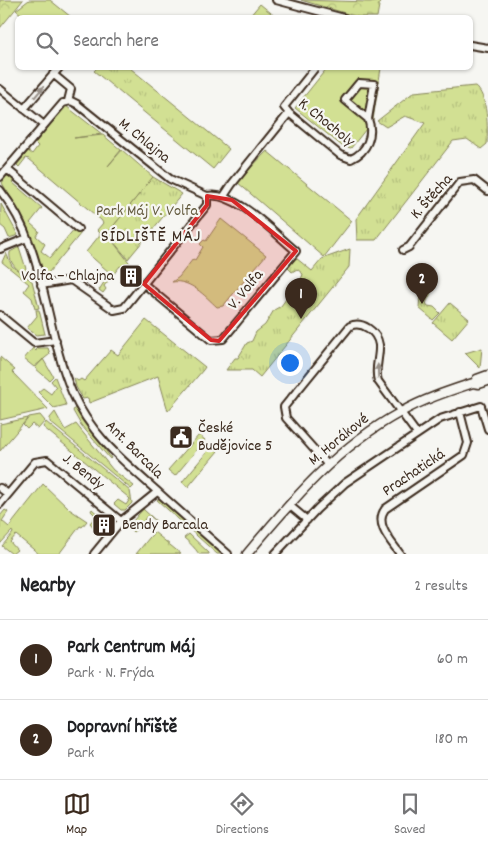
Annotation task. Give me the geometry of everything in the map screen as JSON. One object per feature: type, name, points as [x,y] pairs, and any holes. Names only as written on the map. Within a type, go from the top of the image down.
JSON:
[{"type":"street","points":[[276,0],[333,15]]},
{"type":"street","points":[[473,46],[488,48]]},
{"type":"street","points":[[24,109],[57,70]]},
{"type":"street","name":"K. Chocholy","points":[[313,70],[284,107],[290,113],[340,155],[351,159],[361,152],[370,136],[371,126],[368,119],[345,100],[359,83],[374,84],[368,119]]},
{"type":"street","points":[[0,177],[8,170],[63,103],[68,101],[71,89],[53,74]]},
{"type":"street","points":[[0,89],[44,125]]},
{"type":"street","name":"M. Chlajna","points":[[68,101],[77,104],[170,179],[207,196]]},
{"type":"street","points":[[41,285],[72,280],[114,310],[124,308],[207,205],[207,196],[224,196],[227,189],[290,113]]},
{"type":"street","points":[[8,170],[78,229]]},
{"type":"street","name":"K. Štěcha","points":[[403,250],[409,247],[460,182],[474,180],[488,191]]},
{"type":"street","name":"Ant. Barcala","points":[[0,190],[12,207],[27,238],[69,385],[90,424],[114,454],[228,554]]},
{"type":"street","name":"V. Volfa","points":[[144,284],[210,340],[223,339],[296,251],[239,204],[224,196]]},
{"type":"street","points":[[0,250],[27,238]]},
{"type":"street","points":[[0,315],[34,343],[56,340]]},
{"type":"street","name":"Prachatická","points":[[327,464],[283,413],[286,402],[350,326],[356,323],[367,327],[376,337],[379,344],[376,375],[378,381],[402,411],[417,434]]},
{"type":"street","name":"M. Horákové","points":[[247,554],[327,464],[361,436],[402,411],[474,383],[477,379],[488,375]]},
{"type":"street","name":"M. Horákové","points":[[474,383],[479,384],[488,381]]},
{"type":"street","name":"Prachatická","points":[[275,554],[346,483],[440,419],[481,406],[488,429]]},
{"type":"street","name":"Prachatická","points":[[400,554],[380,523],[380,516],[385,509],[464,455],[468,443],[460,412]]},
{"type":"street","name":"J. Bendy","points":[[0,504],[35,462],[47,460],[121,521]]},
{"type":"street","points":[[0,488],[8,494]]},
{"type":"street","points":[[94,554],[121,521],[157,492]]},
{"type":"street","points":[[289,505],[307,520]]},
{"type":"highlighted area","points":[[207,196],[232,200],[296,251],[219,341],[211,340],[144,284],[207,205]]},
{"type":"green space","points":[[0,0],[23,0],[0,28]]},
{"type":"green space","points":[[29,0],[50,0],[69,15],[22,15],[16,10]]},
{"type":"green space","points":[[301,0],[370,2],[380,0],[377,15],[351,15]]},
{"type":"green space","points":[[260,4],[274,15],[251,15]]},
{"type":"green space","points":[[132,70],[229,149],[213,169],[94,71]]},
{"type":"green space","points":[[325,70],[381,70],[373,120],[351,148],[342,146],[295,108]]},
{"type":"green space","points":[[475,86],[479,90],[485,104],[487,144],[481,149],[467,139],[453,141],[376,240],[357,240],[356,219],[425,123],[405,116],[386,127],[377,121],[414,92]]},
{"type":"green space","points":[[66,106],[102,134],[74,138],[103,135],[121,150],[108,166],[122,150],[153,177],[107,234],[132,266],[127,271],[120,266],[104,286],[106,289],[103,293],[99,290],[110,273],[86,252],[99,236],[100,233],[97,230],[103,223],[101,220],[29,159],[26,158],[19,167],[17,165],[28,151],[32,154],[38,146],[35,143]]},
{"type":"green space","points":[[267,151],[352,221],[324,257],[237,182]]},
{"type":"green space","points":[[6,176],[15,178],[12,182],[42,208],[30,223],[39,231],[36,236],[45,244],[41,251],[50,258],[75,228],[81,233],[44,278],[25,221],[2,183]]},
{"type":"green space","name":"Park Máj V. Volfa","points":[[153,177],[182,194],[128,259],[107,234]]},
{"type":"green space","points":[[1,204],[18,235],[9,238],[5,229],[0,225]]},
{"type":"green space","points":[[221,219],[266,255],[223,306],[217,307],[191,286],[185,283],[172,282],[179,277],[193,259],[195,260],[203,247],[200,244],[204,240],[206,241]]},
{"type":"green space","points":[[19,247],[29,278],[15,267],[11,260],[10,252]]},
{"type":"green space","points":[[350,249],[349,267],[260,377],[252,370],[226,370],[235,358],[238,358],[247,343],[252,341],[256,332],[265,325],[274,310],[281,306],[302,277],[303,274],[297,269],[292,272],[288,268],[296,258],[312,271],[322,259]]},
{"type":"green space","points":[[6,253],[12,266],[32,281],[39,308],[35,309],[32,298],[24,291],[29,284],[2,262]]},
{"type":"green space","points":[[424,289],[428,289],[431,293],[426,303],[428,306],[434,307],[440,313],[433,320],[419,308],[420,294]]},
{"type":"green space","points":[[450,303],[469,319],[452,339],[433,323]]},
{"type":"green space","points":[[36,310],[39,310],[45,334],[36,335],[27,328],[37,316]]},
{"type":"green space","points":[[146,320],[205,367],[203,370],[168,411],[158,376],[89,403],[88,398],[83,399],[76,387],[74,378],[78,381],[81,379],[84,381],[111,350],[118,355]]},
{"type":"green space","points":[[33,348],[36,351],[37,348],[48,348],[50,354],[34,367],[24,359]]},
{"type":"green space","points":[[482,348],[480,368],[465,353]]},
{"type":"green space","points":[[0,357],[15,370],[12,372],[48,409],[0,420]]},
{"type":"green space","points":[[43,359],[53,376],[49,380],[35,368]]},
{"type":"green space","points":[[55,377],[66,405],[54,408],[38,392],[43,388],[51,394],[56,387],[51,381]]},
{"type":"green space","points":[[75,407],[110,459],[81,425],[73,411]]},
{"type":"green space","points":[[55,412],[65,430],[76,424],[113,470],[134,486],[131,489],[50,422],[50,418]]},
{"type":"green space","points":[[40,415],[45,421],[38,429],[32,424],[27,429],[23,425],[29,417]]},
{"type":"green space","points":[[28,418],[0,451],[0,424]]},
{"type":"green space","points":[[46,422],[130,491],[132,503],[125,510],[121,510],[114,504],[118,500],[126,505],[130,499],[43,427]]},
{"type":"green space","points":[[199,435],[205,440],[175,476],[168,470]]},
{"type":"green space","points":[[212,446],[218,451],[188,487],[182,482]]},
{"type":"green space","points":[[43,484],[69,509],[87,521],[82,527],[80,526],[59,554],[39,554],[16,535],[10,542],[17,550],[12,554],[2,546],[13,533],[12,531],[0,544],[0,516],[5,510],[8,512],[2,521],[9,527]]},
{"type":"green space","points":[[160,498],[222,554],[217,554],[157,500]]},
{"type":"green space","points":[[92,509],[103,519],[98,525],[103,530],[109,523],[100,535],[90,523],[96,516],[91,511]]},
{"type":"green space","points":[[143,509],[156,521],[150,516],[146,517],[140,527],[133,532],[128,527]]},
{"type":"green space","points":[[154,532],[181,554],[136,554]]},
{"type":"green space","points":[[189,534],[209,554],[199,554],[184,538]]},
{"type":"place","name":"Volfa – Chlajna","points":[[131,276]]},
{"type":"place","name":"Dopravní hřiště","points":[[422,304]]},
{"type":"place","name":"Park Centrum Máj","points":[[301,319]]},
{"type":"place","name":"České Budějovice 5","points":[[181,437]]},
{"type":"place","name":"Bendy Barcala","points":[[104,525]]},
{"type":"district","name":"SÍDLIŠTĚ MÁJ","points":[[151,237]]}]
